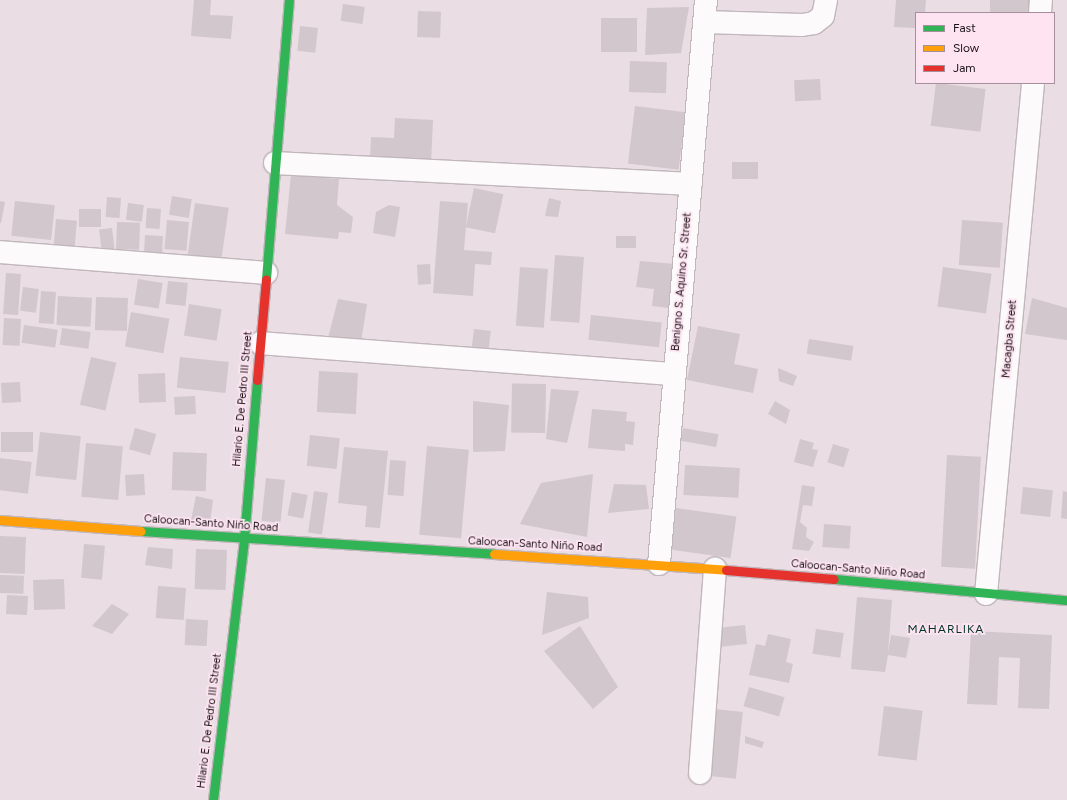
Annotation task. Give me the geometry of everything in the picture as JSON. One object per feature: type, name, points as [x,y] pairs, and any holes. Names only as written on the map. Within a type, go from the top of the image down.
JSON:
[{"type":"street","name":"Hilario E. De Pedro III Street","points":[[213,800],[244,539],[289,0]]},
{"type":"street","name":"Benigno S. Aquino Sr. Street","points":[[659,564],[706,0]]},
{"type":"street","points":[[704,22],[802,25],[814,22],[823,16],[826,0]]},
{"type":"street","points":[[1040,12],[1041,0]]},
{"type":"street","name":"Macagba Street","points":[[986,594],[1033,84]]},
{"type":"street","points":[[275,163],[690,184]]},
{"type":"street","points":[[0,252],[266,273]]},
{"type":"street","points":[[260,343],[674,374]]},
{"type":"street","name":"Caloocan-Santo Niño Road","points":[[0,520],[244,539],[659,564],[1067,600]]},
{"type":"street","points":[[700,773],[715,569]]},
{"type":"building","points":[[194,0],[211,0],[210,15],[233,16],[231,39],[191,36]]},
{"type":"building","points":[[896,0],[926,0],[925,12],[915,12],[915,28],[894,27]]},
{"type":"building","points":[[990,0],[1029,0],[1029,12],[990,12]]},
{"type":"building","points":[[343,4],[365,7],[362,24],[341,21]]},
{"type":"building","points":[[689,7],[681,53],[645,55],[647,8]]},
{"type":"building","points":[[418,11],[441,12],[440,38],[417,37]]},
{"type":"building","points":[[601,18],[637,18],[637,52],[601,52]]},
{"type":"building","points":[[300,26],[318,28],[315,53],[297,51]]},
{"type":"building","points":[[630,61],[667,62],[666,93],[629,92]]},
{"type":"building","points":[[820,79],[821,100],[795,101],[794,80]]},
{"type":"building","points":[[936,84],[986,89],[980,132],[931,126]]},
{"type":"building","points":[[635,106],[686,112],[679,170],[628,164]]},
{"type":"building","points":[[395,118],[433,120],[431,162],[370,160],[371,137],[394,138]]},
{"type":"building","points":[[732,162],[758,162],[758,179],[732,179]]},
{"type":"building","points":[[291,175],[339,179],[337,205],[353,217],[351,233],[339,232],[338,239],[285,234]]},
{"type":"building","points":[[474,188],[503,194],[495,233],[466,227]]},
{"type":"building","points":[[172,196],[192,199],[189,218],[169,215]]},
{"type":"building","points":[[107,197],[121,198],[120,218],[106,217]]},
{"type":"building","points":[[549,198],[561,201],[558,217],[545,216]]},
{"type":"building","points":[[0,201],[5,202],[1,223],[0,223]]},
{"type":"building","points":[[15,201],[55,205],[51,240],[11,236]]},
{"type":"building","points":[[440,201],[468,203],[464,250],[492,252],[491,265],[475,264],[473,296],[433,293]]},
{"type":"building","points":[[128,203],[144,205],[142,222],[126,220]]},
{"type":"building","points":[[195,203],[229,208],[221,259],[188,254]]},
{"type":"building","points":[[389,205],[400,207],[395,237],[373,233],[376,212]]},
{"type":"building","points":[[147,208],[161,209],[160,229],[146,228]]},
{"type":"building","points":[[79,209],[101,209],[101,227],[79,227]]},
{"type":"building","points":[[56,219],[77,221],[74,249],[54,247]]},
{"type":"building","points":[[167,220],[189,222],[186,251],[164,249]]},
{"type":"building","points":[[962,220],[1003,223],[1000,268],[959,265]]},
{"type":"building","points":[[117,222],[140,223],[139,250],[116,249]]},
{"type":"building","points":[[112,228],[115,251],[102,252],[99,230]]},
{"type":"building","points":[[145,235],[163,236],[162,258],[144,257]]},
{"type":"building","points":[[616,236],[636,236],[636,248],[616,248]]},
{"type":"building","points":[[555,255],[584,257],[579,323],[550,321]]},
{"type":"building","points":[[640,261],[675,264],[668,308],[652,306],[654,289],[636,287]]},
{"type":"building","points":[[430,264],[431,284],[418,285],[417,265]]},
{"type":"building","points":[[520,267],[548,269],[544,328],[516,326]]},
{"type":"building","points":[[943,267],[992,274],[986,313],[937,307]]},
{"type":"building","points":[[6,273],[21,274],[18,315],[3,314]]},
{"type":"building","points":[[138,279],[163,283],[159,309],[134,305]]},
{"type":"building","points":[[168,281],[188,283],[185,306],[166,304]]},
{"type":"building","points":[[23,287],[39,289],[36,313],[20,311]]},
{"type":"building","points":[[41,291],[56,292],[54,324],[39,323]]},
{"type":"building","points":[[58,296],[92,298],[90,327],[56,325]]},
{"type":"building","points":[[96,297],[128,298],[127,331],[95,330]]},
{"type":"building","points":[[1032,298],[1067,308],[1067,340],[1025,334]]},
{"type":"building","points":[[338,299],[367,304],[361,342],[328,338]]},
{"type":"building","points":[[189,304],[222,309],[217,341],[184,336]]},
{"type":"building","points":[[131,312],[169,319],[163,353],[125,346]]},
{"type":"building","points":[[591,315],[662,322],[659,347],[588,340]]},
{"type":"building","points":[[4,318],[21,319],[20,346],[3,345]]},
{"type":"building","points":[[24,325],[58,330],[55,348],[21,343]]},
{"type":"building","points":[[698,326],[740,334],[734,364],[758,369],[753,393],[687,380]]},
{"type":"building","points":[[62,328],[91,332],[88,349],[60,345]]},
{"type":"building","points":[[474,329],[491,331],[489,350],[472,348]]},
{"type":"building","points":[[809,339],[853,346],[851,361],[807,354]]},
{"type":"building","points":[[91,357],[116,363],[105,411],[80,405]]},
{"type":"building","points":[[180,357],[229,362],[225,393],[177,388]]},
{"type":"building","points":[[778,368],[797,376],[793,386],[779,381]]},
{"type":"building","points":[[319,371],[358,373],[356,414],[317,412]]},
{"type":"building","points":[[165,373],[166,402],[139,403],[138,374]]},
{"type":"building","points":[[20,382],[21,402],[2,403],[1,383]]},
{"type":"building","points":[[512,383],[546,384],[545,433],[511,432]]},
{"type":"building","points":[[551,389],[579,391],[567,443],[546,439]]},
{"type":"building","points":[[195,396],[196,414],[175,415],[174,397]]},
{"type":"building","points":[[473,401],[509,405],[505,451],[473,452]]},
{"type":"building","points":[[775,401],[790,410],[786,424],[768,414]]},
{"type":"building","points":[[592,409],[627,412],[626,421],[635,422],[633,445],[625,444],[625,451],[588,448]]},
{"type":"building","points":[[135,428],[156,434],[150,455],[129,449]]},
{"type":"building","points":[[683,428],[718,434],[716,447],[681,441]]},
{"type":"building","points":[[1,432],[33,432],[33,452],[1,452]]},
{"type":"building","points":[[40,432],[81,436],[76,480],[35,476]]},
{"type":"building","points":[[310,435],[340,438],[337,469],[307,466]]},
{"type":"building","points":[[800,439],[814,443],[812,449],[818,450],[813,467],[794,462]]},
{"type":"building","points":[[86,443],[123,446],[118,500],[81,497]]},
{"type":"building","points":[[833,444],[849,449],[844,467],[827,462]]},
{"type":"building","points":[[427,446],[469,450],[461,538],[419,535]]},
{"type":"building","points":[[344,447],[388,451],[380,528],[365,527],[367,506],[338,503]]},
{"type":"building","points":[[173,452],[207,453],[206,491],[172,490]]},
{"type":"building","points":[[947,455],[981,457],[975,569],[941,567]]},
{"type":"building","points":[[0,458],[32,462],[28,494],[0,490]]},
{"type":"building","points":[[390,460],[406,461],[404,496],[388,495]]},
{"type":"building","points":[[685,465],[740,468],[738,498],[683,495]]},
{"type":"building","points":[[144,474],[145,495],[126,496],[125,475]]},
{"type":"building","points":[[593,474],[587,537],[520,524],[541,483]]},
{"type":"building","points":[[266,478],[285,480],[280,523],[262,521]]},
{"type":"building","points":[[614,484],[646,485],[649,509],[608,513]]},
{"type":"building","points":[[802,485],[815,487],[812,506],[803,505],[800,522],[807,528],[806,537],[814,542],[809,551],[792,549]]},
{"type":"building","points":[[1023,487],[1053,490],[1050,517],[1020,514]]},
{"type":"building","points":[[314,491],[328,493],[322,535],[308,533]]},
{"type":"building","points":[[1063,491],[1067,492],[1067,519],[1061,518]]},
{"type":"building","points":[[292,492],[308,495],[303,519],[287,516]]},
{"type":"building","points":[[196,496],[213,500],[210,523],[191,520]]},
{"type":"building","points":[[676,508],[736,516],[731,558],[670,550]]},
{"type":"building","points":[[824,524],[851,526],[849,549],[822,547]]},
{"type":"building","points":[[0,536],[26,537],[25,574],[0,573]]},
{"type":"building","points":[[84,544],[105,546],[102,580],[81,578]]},
{"type":"building","points":[[148,547],[173,549],[172,569],[145,565]]},
{"type":"building","points":[[196,549],[227,550],[226,590],[195,589]]},
{"type":"building","points":[[0,575],[24,576],[23,594],[0,593]]},
{"type":"building","points":[[64,579],[65,609],[34,610],[33,580]]},
{"type":"building","points":[[158,586],[186,588],[184,620],[156,618]]},
{"type":"building","points":[[547,592],[588,597],[589,618],[542,635]]},
{"type":"building","points":[[7,595],[28,596],[27,615],[6,614]]},
{"type":"building","points":[[857,597],[892,600],[888,653],[891,635],[910,638],[906,658],[888,655],[885,672],[851,669]]},
{"type":"building","points":[[112,604],[129,614],[112,634],[92,626]]},
{"type":"building","points":[[186,619],[208,620],[207,646],[185,645]]},
{"type":"building","points":[[745,625],[747,644],[718,647],[716,628]]},
{"type":"building","points":[[580,626],[618,687],[593,709],[544,651]]},
{"type":"building","points":[[816,629],[844,633],[840,658],[813,654]]},
{"type":"building","points":[[971,631],[1052,635],[1049,709],[1018,708],[1020,658],[999,657],[997,705],[967,704]]},
{"type":"building","points":[[768,634],[791,639],[786,662],[793,664],[789,683],[749,675],[756,644],[765,646]]},
{"type":"building","points":[[749,687],[785,697],[779,716],[743,706]]},
{"type":"building","points":[[884,706],[923,711],[917,760],[878,756]]},
{"type":"building","points":[[714,709],[743,712],[736,779],[707,776]]},
{"type":"building","points":[[745,736],[764,742],[762,748],[745,743]]},
{"type":"traffic: fast","points":[[266,279],[289,0]]},
{"type":"traffic: fast","points":[[213,800],[244,539],[257,380]]},
{"type":"traffic: fast","points":[[141,531],[494,554]]},
{"type":"traffic: fast","points":[[834,579],[1067,600]]},
{"type":"traffic: slow","points":[[0,520],[141,531]]},
{"type":"traffic: slow","points":[[494,554],[726,570]]},
{"type":"traffic: jam","points":[[257,380],[266,279]]},
{"type":"traffic: jam","points":[[726,570],[834,579]]},
{"type":"district","name":"MAHARLIKA","points":[[946,630]]}]
